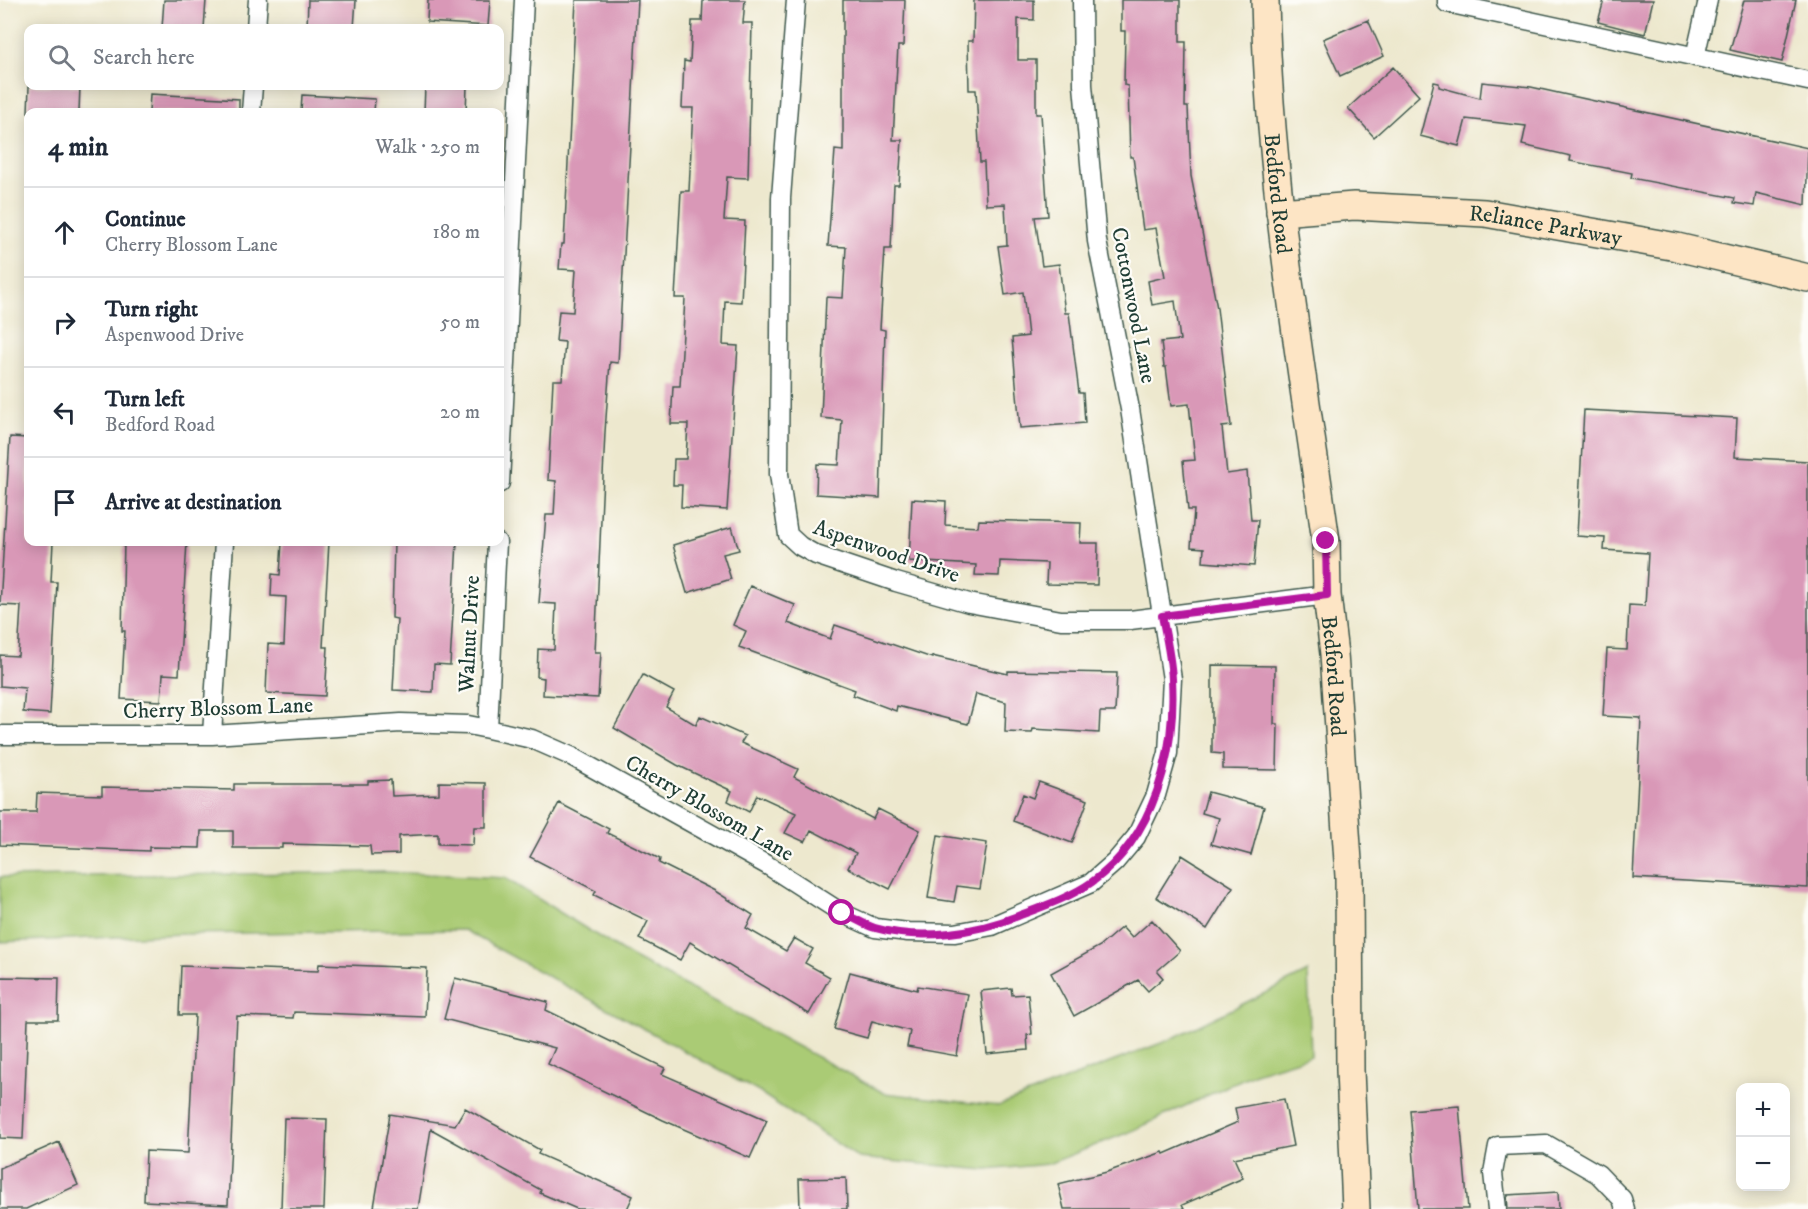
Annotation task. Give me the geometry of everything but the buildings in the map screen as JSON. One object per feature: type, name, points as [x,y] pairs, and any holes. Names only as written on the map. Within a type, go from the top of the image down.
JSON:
[{"type":"main road","name":"Bedford Road","points":[[1265,0],[1269,108],[1280,212],[1326,541],[1327,595],[1334,654],[1349,876],[1350,1070],[1356,1209]]},
{"type":"main road","name":"Reliance Parkway","points":[[1280,212],[1354,206],[1485,213],[1677,248],[1808,278]]},
{"type":"street","points":[[256,24],[258,0]]},
{"type":"street","points":[[504,402],[524,0]]},
{"type":"street","name":"Aspenwood Drive","points":[[796,0],[781,198],[779,474],[788,535],[800,546],[816,555],[969,603],[1061,620],[1130,620],[1327,595]]},
{"type":"street","name":"Cottonwood Lane","points":[[1082,0],[1083,85],[1097,241],[1130,409],[1162,616]]},
{"type":"street","points":[[1695,57],[1708,0]]},
{"type":"street","points":[[1447,2],[1808,81]]},
{"type":"street","points":[[251,108],[253,90]]},
{"type":"street","points":[[212,735],[224,546]]},
{"type":"street","name":"Walnut Drive","points":[[488,729],[497,546]]},
{"type":"street","name":"Cherry Blossom Lane","points":[[0,735],[212,735],[401,723],[468,724],[532,739],[573,757],[767,865],[842,913],[875,928],[908,932],[955,933],[992,926],[1091,883],[1115,862],[1136,837],[1156,795],[1168,753],[1172,679],[1162,616]]},
{"type":"street","points":[[1497,1209],[1493,1173],[1498,1146],[1546,1144],[1598,1174],[1622,1199],[1625,1209]]},
{"type":"street","points":[[1341,1209],[1356,1209]]},
{"type":"green space","points":[[386,872],[505,878],[630,956],[884,1093],[998,1106],[1169,1040],[1308,972],[1311,1056],[1255,1073],[1134,1130],[1048,1164],[986,1170],[859,1158],[759,1092],[464,930],[184,934],[0,942],[0,877]]},
{"type":"route","points":[[842,913],[875,928],[908,932],[955,933],[992,926],[1036,909],[1091,883],[1115,862],[1136,837],[1156,795],[1168,753],[1172,679],[1162,616],[1327,595],[1326,541]]}]
